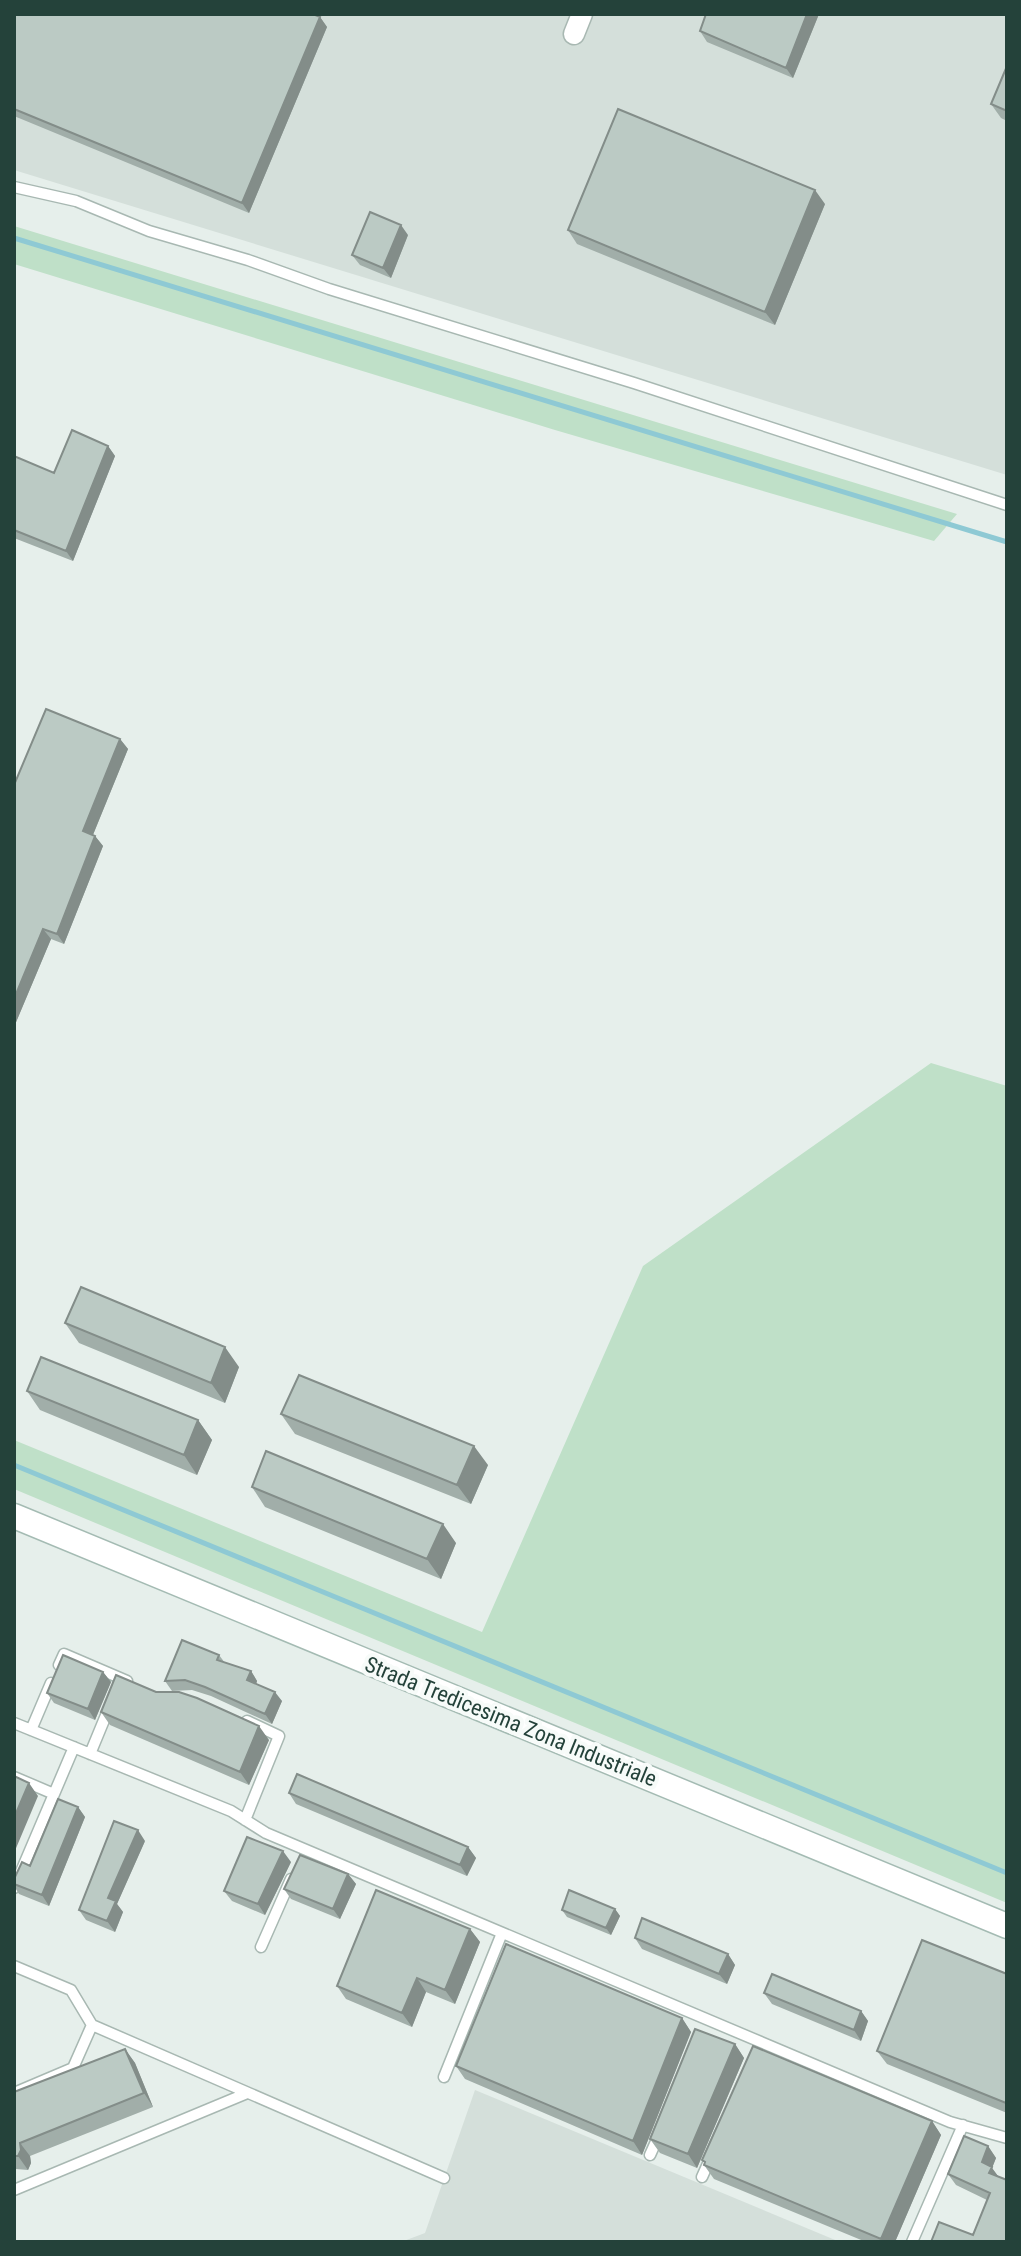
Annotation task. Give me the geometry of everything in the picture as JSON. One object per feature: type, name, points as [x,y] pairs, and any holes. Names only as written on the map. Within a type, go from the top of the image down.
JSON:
[{"type":"street","points":[[574,34],[582,14]]},
{"type":"street","name":"Strada Tredicesima Zona Industriale","points":[[14,1516],[1007,1926]]},
{"type":"lane","points":[[14,187],[76,201],[149,231],[634,383],[1007,505]]},
{"type":"lane","points":[[31,1730],[64,1654],[134,1683]]},
{"type":"lane","points":[[90,1754],[121,1678]]},
{"type":"lane","points":[[237,1717],[279,1736],[245,1820]]},
{"type":"lane","points":[[14,1723],[231,1811],[266,1833],[760,2042],[963,2125],[1007,2138]]},
{"type":"lane","points":[[15,1883],[74,1747]]},
{"type":"lane","points":[[14,1777],[54,1794]]},
{"type":"lane","points":[[261,1947],[305,1849]]},
{"type":"lane","points":[[444,2077],[502,1933]]},
{"type":"lane","points":[[14,1966],[71,1990],[92,2025],[444,2178]]},
{"type":"lane","points":[[700,2032],[705,2019]]},
{"type":"lane","points":[[14,2093],[73,2068],[92,2025]]},
{"type":"lane","points":[[755,2055],[760,2042]]},
{"type":"lane","points":[[14,2190],[245,2094]]},
{"type":"lane","points":[[912,2242],[963,2125]]},
{"type":"lane","points":[[650,2155],[661,2128]]},
{"type":"lane","points":[[702,2177],[714,2150]]},
{"type":"shaded area","points":[[14,14],[1007,14],[1007,475],[14,170]]},
{"type":"shaded area","points":[[475,2090],[840,2242],[401,2242],[425,2233]]},
{"type":"green space","points":[[14,226],[957,514],[934,541],[555,430],[14,264]]},
{"type":"green space","points":[[931,1063],[1007,1086],[1007,1903],[14,1489],[14,1440],[482,1632],[643,1266]]},
{"type":"building","points":[[14,14],[313,14],[320,17],[242,203],[14,109]]},
{"type":"building","points":[[706,14],[807,14],[786,68],[700,31]]},
{"type":"building","points":[[1007,66],[1007,111],[991,104]]},
{"type":"building","points":[[618,109],[815,190],[765,312],[568,230]]},
{"type":"building","points":[[370,212],[401,225],[383,268],[352,255]]},
{"type":"building","points":[[72,430],[108,446],[66,551],[14,530],[14,456],[54,473]]},
{"type":"building","points":[[46,709],[120,739],[83,831],[95,836],[57,934],[43,929],[14,999],[14,785]]},
{"type":"building","points":[[81,1287],[225,1347],[211,1383],[65,1323]]},
{"type":"building","points":[[41,1357],[198,1420],[184,1455],[27,1391]]},
{"type":"building","points":[[299,1375],[474,1446],[457,1485],[281,1414]]},
{"type":"building","points":[[266,1451],[443,1524],[427,1559],[252,1487]]},
{"type":"building","points":[[182,1640],[219,1655],[217,1660],[251,1671],[247,1680],[275,1692],[265,1714],[185,1680],[165,1681]]},
{"type":"building","points":[[63,1655],[103,1672],[88,1709],[47,1693]]},
{"type":"building","points":[[116,1675],[156,1692],[179,1692],[197,1698],[259,1726],[240,1772],[101,1712]]},
{"type":"building","points":[[297,1774],[468,1847],[460,1865],[289,1793]]},
{"type":"building","points":[[14,1776],[29,1783],[14,1818]]},
{"type":"building","points":[[58,1799],[78,1807],[42,1895],[14,1884],[14,1879],[22,1862],[30,1866]]},
{"type":"building","points":[[114,1821],[138,1830],[108,1898],[116,1901],[107,1921],[79,1910]]},
{"type":"building","points":[[247,1837],[283,1851],[258,1904],[224,1891]]},
{"type":"building","points":[[300,1855],[348,1874],[333,1909],[284,1889]]},
{"type":"building","points":[[376,1890],[470,1929],[445,1990],[417,1978],[402,2013],[337,1986]]},
{"type":"building","points":[[569,1890],[615,1909],[606,1928],[562,1910]]},
{"type":"building","points":[[642,1918],[728,1954],[719,1974],[635,1938]]},
{"type":"building","points":[[922,1940],[1007,1974],[1006,2103],[877,2051]]},
{"type":"building","points":[[506,1944],[682,2018],[633,2141],[456,2066]]},
{"type":"building","points":[[772,1974],[861,2011],[854,2030],[764,1993]]},
{"type":"building","points":[[695,2029],[735,2044],[688,2154],[650,2139]]},
{"type":"building","points":[[753,2046],[932,2121],[881,2239],[704,2165],[702,2160]]},
{"type":"building","points":[[125,2049],[144,2093],[20,2143],[21,2150],[18,2156],[14,2156],[14,2092]]},
{"type":"building","points":[[964,2136],[988,2146],[982,2162],[992,2167],[989,2173],[1007,2180],[1007,2242],[931,2242],[939,2222],[973,2235],[990,2193],[948,2174]]},
{"type":"waterway","points":[[14,238],[1007,542]]},
{"type":"waterway","points":[[14,1465],[1007,1873]]}]
